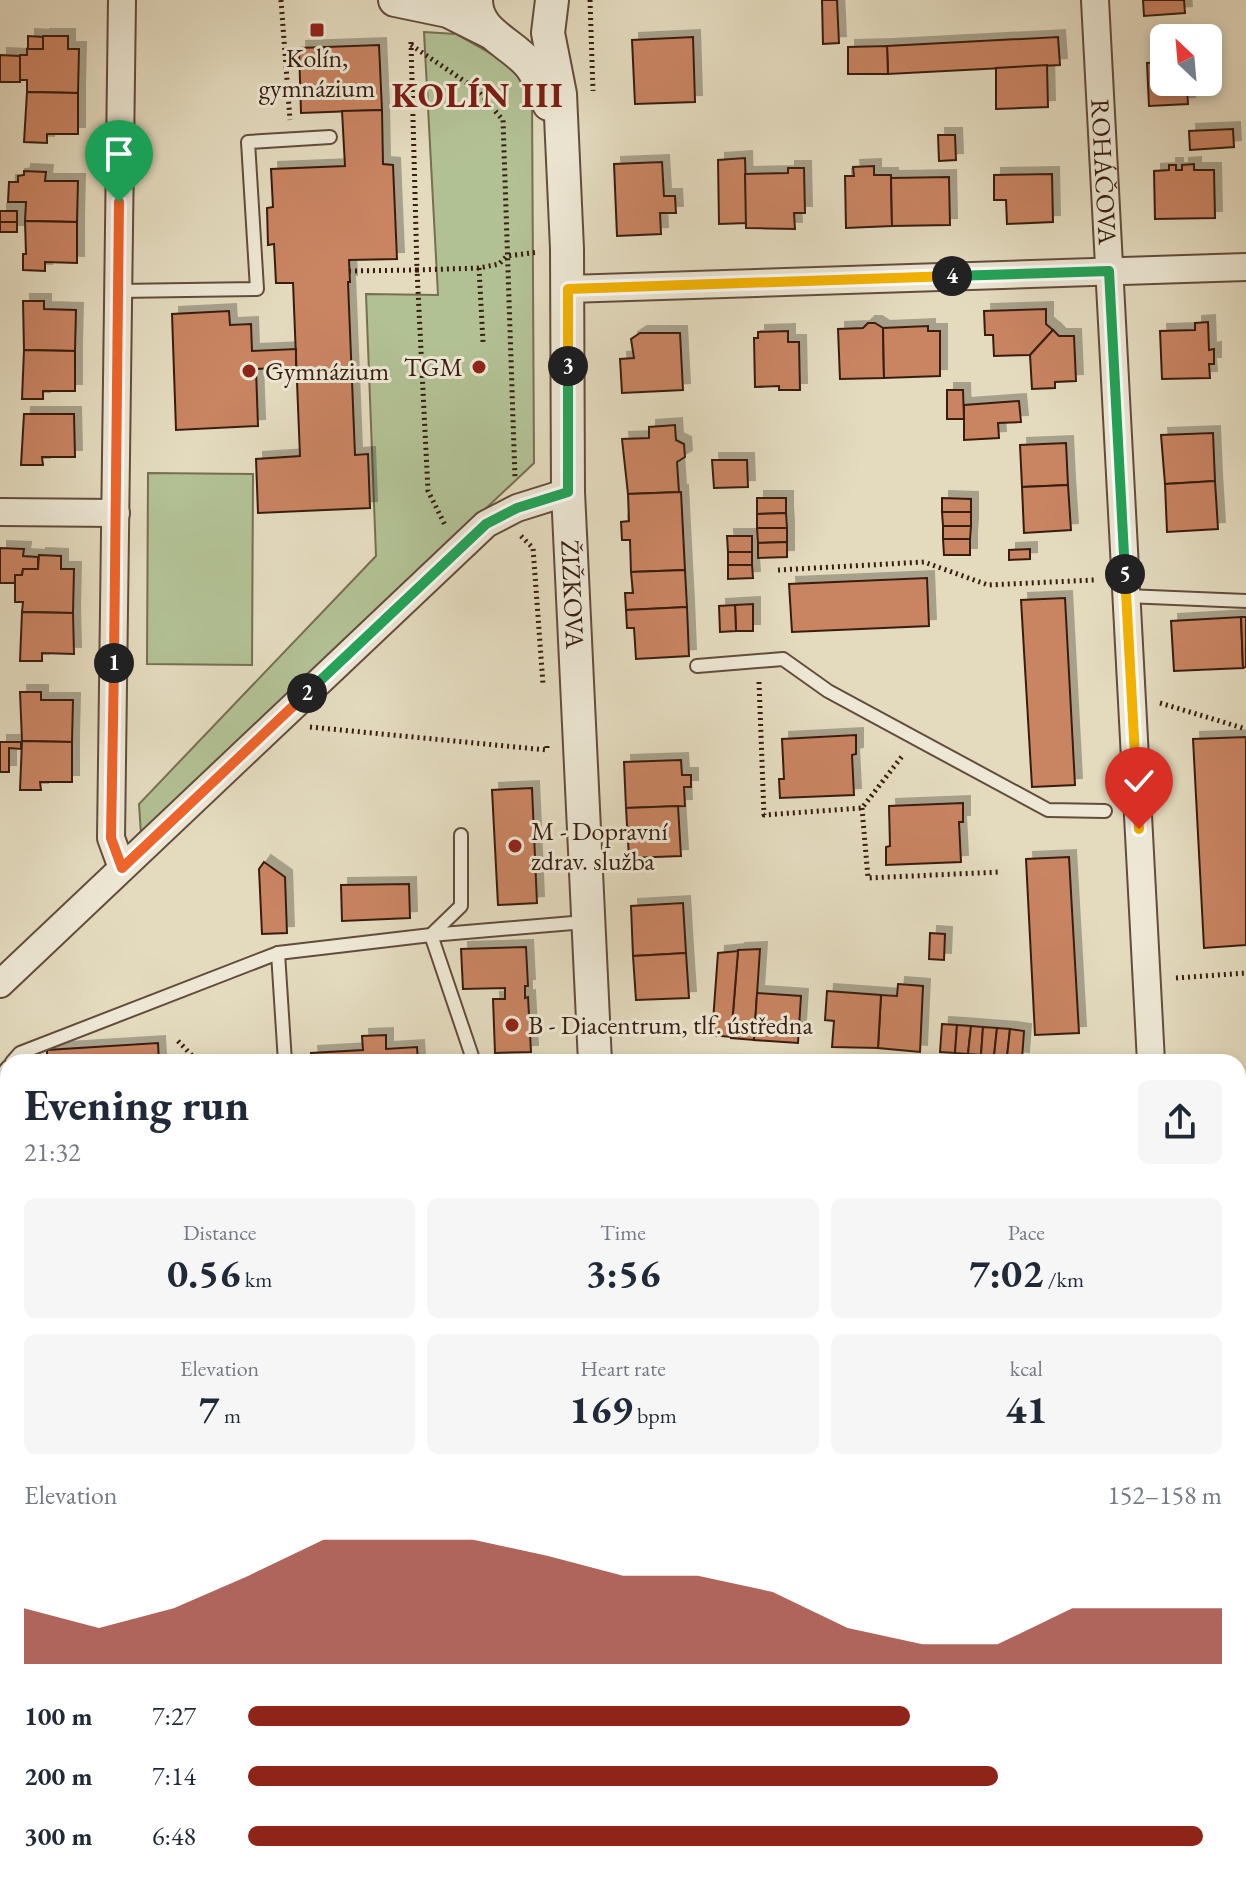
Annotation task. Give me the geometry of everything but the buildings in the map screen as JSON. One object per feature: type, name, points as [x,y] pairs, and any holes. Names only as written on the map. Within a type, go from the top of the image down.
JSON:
[{"type":"street","points":[[122,0],[111,838],[122,868]]},
{"type":"street","points":[[395,0],[448,11],[493,34]]},
{"type":"street","name":"ŽIŽKOVA","points":[[476,0],[480,21],[514,48],[532,68],[561,128]]},
{"type":"street","name":"ROHÁČOVA","points":[[1095,0],[1151,1054]]},
{"type":"street","name":"ŽIŽKOVA","points":[[493,34],[514,41],[535,34],[546,23],[552,4]]},
{"type":"street","name":"ŽIŽKOVA","points":[[552,4],[548,33],[560,94],[568,289],[568,492],[595,1054]]},
{"type":"street","points":[[568,289],[1246,267]]},
{"type":"street","points":[[0,984],[486,524],[517,508],[568,492]]},
{"type":"street","points":[[0,512],[116,513]]},
{"type":"lane","points":[[118,291],[257,289],[248,142],[330,137]]},
{"type":"lane","points":[[1126,596],[1246,601]]},
{"type":"lane","points":[[697,666],[783,659],[828,691],[1048,810],[1105,811]]},
{"type":"lane","points":[[431,935],[461,906],[461,835]]},
{"type":"lane","points":[[19,1054],[278,953],[431,935],[588,922]]},
{"type":"lane","points":[[431,935],[471,1054]]},
{"type":"lane","points":[[278,953],[284,1054]]},
{"type":"path","points":[[281,0],[287,113],[296,138]]},
{"type":"path","points":[[445,525],[428,491],[417,270],[411,45],[476,89],[503,120],[513,462]]},
{"type":"path","points":[[349,271],[479,268],[499,264],[507,256],[567,249]]},
{"type":"path","points":[[479,268],[483,342]]},
{"type":"path","points":[[517,508],[519,535],[533,548],[543,688]]},
{"type":"path","points":[[778,570],[924,562],[988,585],[1094,580]]},
{"type":"path","points":[[758,661],[764,815],[862,808]]},
{"type":"path","points":[[1160,703],[1246,729]]},
{"type":"path","points":[[275,723],[547,750],[546,735]]},
{"type":"path","points":[[916,738],[862,808],[868,878],[1000,872]]},
{"type":"path","points":[[1176,978],[1246,973]]},
{"type":"path","points":[[178,1041],[190,1054]]},
{"type":"green space","points":[[424,32],[456,34],[513,66],[532,93],[534,463],[141,834],[139,804],[376,556],[366,294],[438,295]]},
{"type":"green space","points":[[148,473],[253,474],[252,665],[147,664]]},
{"type":"place","name":"Kolín, gymnázium","points":[[317,30]]},
{"type":"place","name":"TGM","points":[[479,367]]},
{"type":"place","name":"Gymnázium","points":[[249,371]]},
{"type":"place","name":"M - Dopravní zdrav. služba","points":[[515,846]]},
{"type":"place","name":"B - Diacentrum, tlf. ústředna","points":[[512,1025]]},
{"type":"district","name":"KOLÍN III","points":[[478,95]]},
{"type":"route","points":[[119,202],[111,838],[122,868],[486,524],[517,508],[568,492],[568,289],[602,287],[1109,271],[1139,829]]}]
